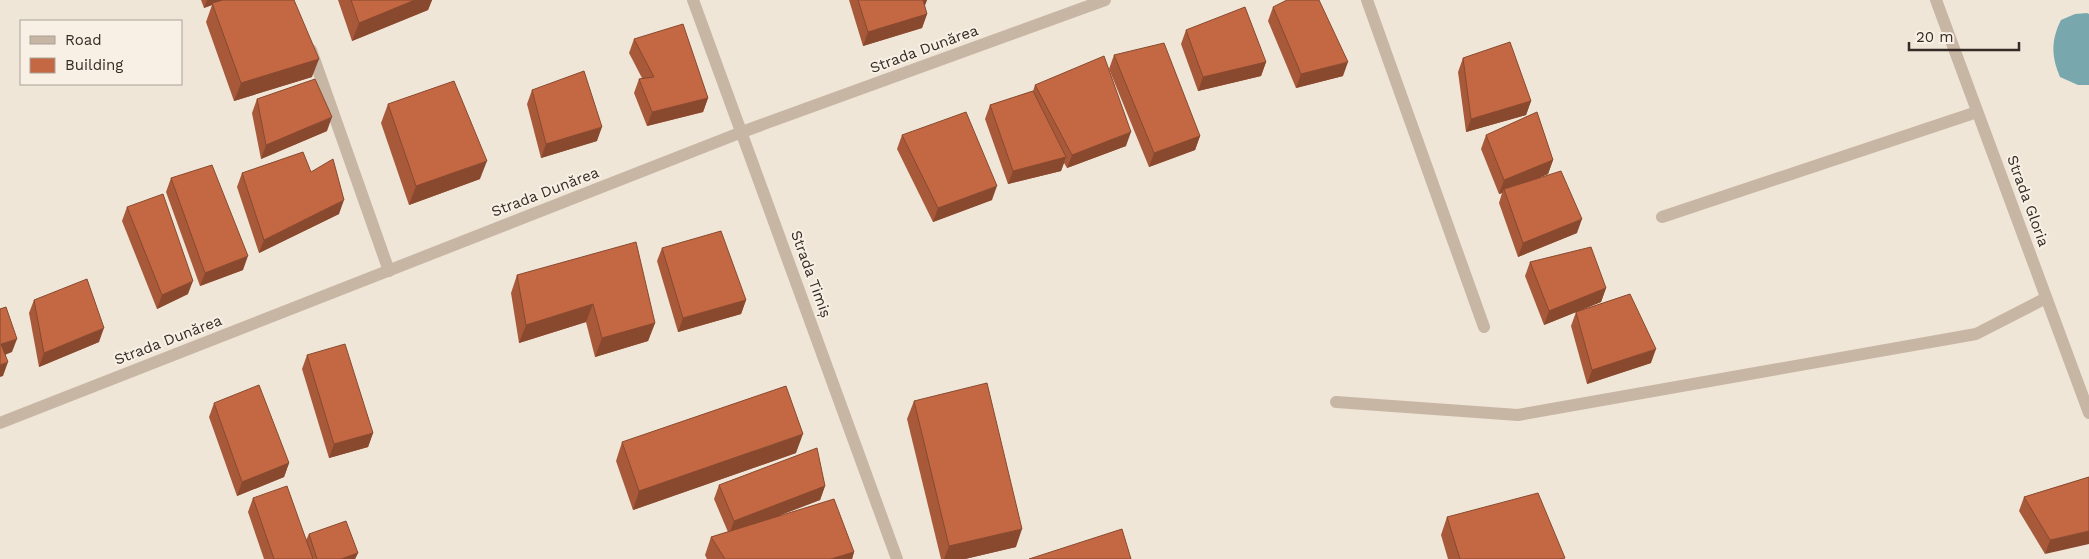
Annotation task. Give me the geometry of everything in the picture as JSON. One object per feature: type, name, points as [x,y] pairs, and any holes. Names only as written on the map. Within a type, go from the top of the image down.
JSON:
[{"type":"street","name":"Strada Timiș","points":[[693,0],[897,559]]},
{"type":"street","name":"Strada Dunărea","points":[[0,423],[742,132],[1105,0]]},
{"type":"street","points":[[1367,0],[1484,327]]},
{"type":"street","name":"Strada Gloria","points":[[1936,0],[2089,413]]},
{"type":"street","points":[[307,37],[389,270]]},
{"type":"street","points":[[1662,217],[1977,112]]},
{"type":"street","points":[[1336,402],[1518,415],[1976,334],[2046,298]]},
{"type":"water","points":[[2075,14],[2089,14],[2089,85],[2078,85],[2060,77],[2053,48],[2055,34],[2061,20]]},
{"type":"building","points":[[223,0],[294,0],[319,59],[241,83],[212,3]]},
{"type":"building","points":[[351,0],[415,0],[359,23]]},
{"type":"building","points":[[858,0],[923,0],[927,14],[868,32]]},
{"type":"building","points":[[1287,0],[1319,0],[1348,62],[1301,74],[1273,7]]},
{"type":"building","points":[[1245,7],[1266,62],[1203,77],[1186,30]]},
{"type":"building","points":[[683,24],[708,98],[652,112],[639,79],[654,77],[634,39]]},
{"type":"building","points":[[1510,42],[1531,101],[1471,119],[1463,58]]},
{"type":"building","points":[[1164,43],[1200,136],[1154,153],[1114,55]]},
{"type":"building","points":[[1104,56],[1131,132],[1072,155],[1035,85]]},
{"type":"building","points":[[584,71],[602,127],[546,144],[532,90]]},
{"type":"building","points":[[315,79],[332,117],[266,145],[257,99]]},
{"type":"building","points":[[454,81],[487,161],[416,186],[388,104]]},
{"type":"building","points":[[1033,91],[1066,157],[1013,171],[990,105]]},
{"type":"building","points":[[966,112],[997,186],[938,208],[902,135]]},
{"type":"building","points":[[1537,112],[1553,160],[1504,180],[1486,135]]},
{"type":"building","points":[[303,152],[311,172],[333,159],[344,200],[264,240],[242,173]]},
{"type":"building","points":[[212,165],[248,256],[205,273],[171,178]]},
{"type":"building","points":[[1561,171],[1582,219],[1523,243],[1504,189]]},
{"type":"building","points":[[163,194],[193,281],[162,295],[127,207]]},
{"type":"building","points":[[721,231],[746,300],[683,318],[662,248]]},
{"type":"building","points":[[636,242],[655,323],[602,338],[593,304],[526,325],[517,275]]},
{"type":"building","points":[[1591,247],[1606,288],[1549,311],[1530,262]]},
{"type":"building","points":[[87,279],[104,328],[44,353],[34,300]]},
{"type":"building","points":[[1630,294],[1656,349],[1592,370],[1576,312]]},
{"type":"building","points":[[6,307],[17,339],[1,344],[8,362],[0,365],[0,309]]},
{"type":"building","points":[[345,344],[373,433],[334,444],[307,355]]},
{"type":"building","points":[[987,383],[1022,529],[949,546],[914,401]]},
{"type":"building","points":[[259,385],[289,463],[242,482],[214,403]]},
{"type":"building","points":[[786,386],[803,434],[639,491],[622,442]]},
{"type":"building","points":[[817,448],[825,486],[734,521],[719,485]]},
{"type":"building","points":[[2089,477],[2089,531],[2050,540],[2024,497]]},
{"type":"building","points":[[287,486],[313,559],[274,559],[253,498]]},
{"type":"building","points":[[1538,493],[1565,558],[1460,559],[1447,517]]},
{"type":"building","points":[[834,499],[854,552],[831,559],[725,559],[711,537]]},
{"type":"building","points":[[346,521],[358,553],[341,559],[317,559],[309,534]]},
{"type":"building","points":[[1122,529],[1131,559],[1029,559]]}]
